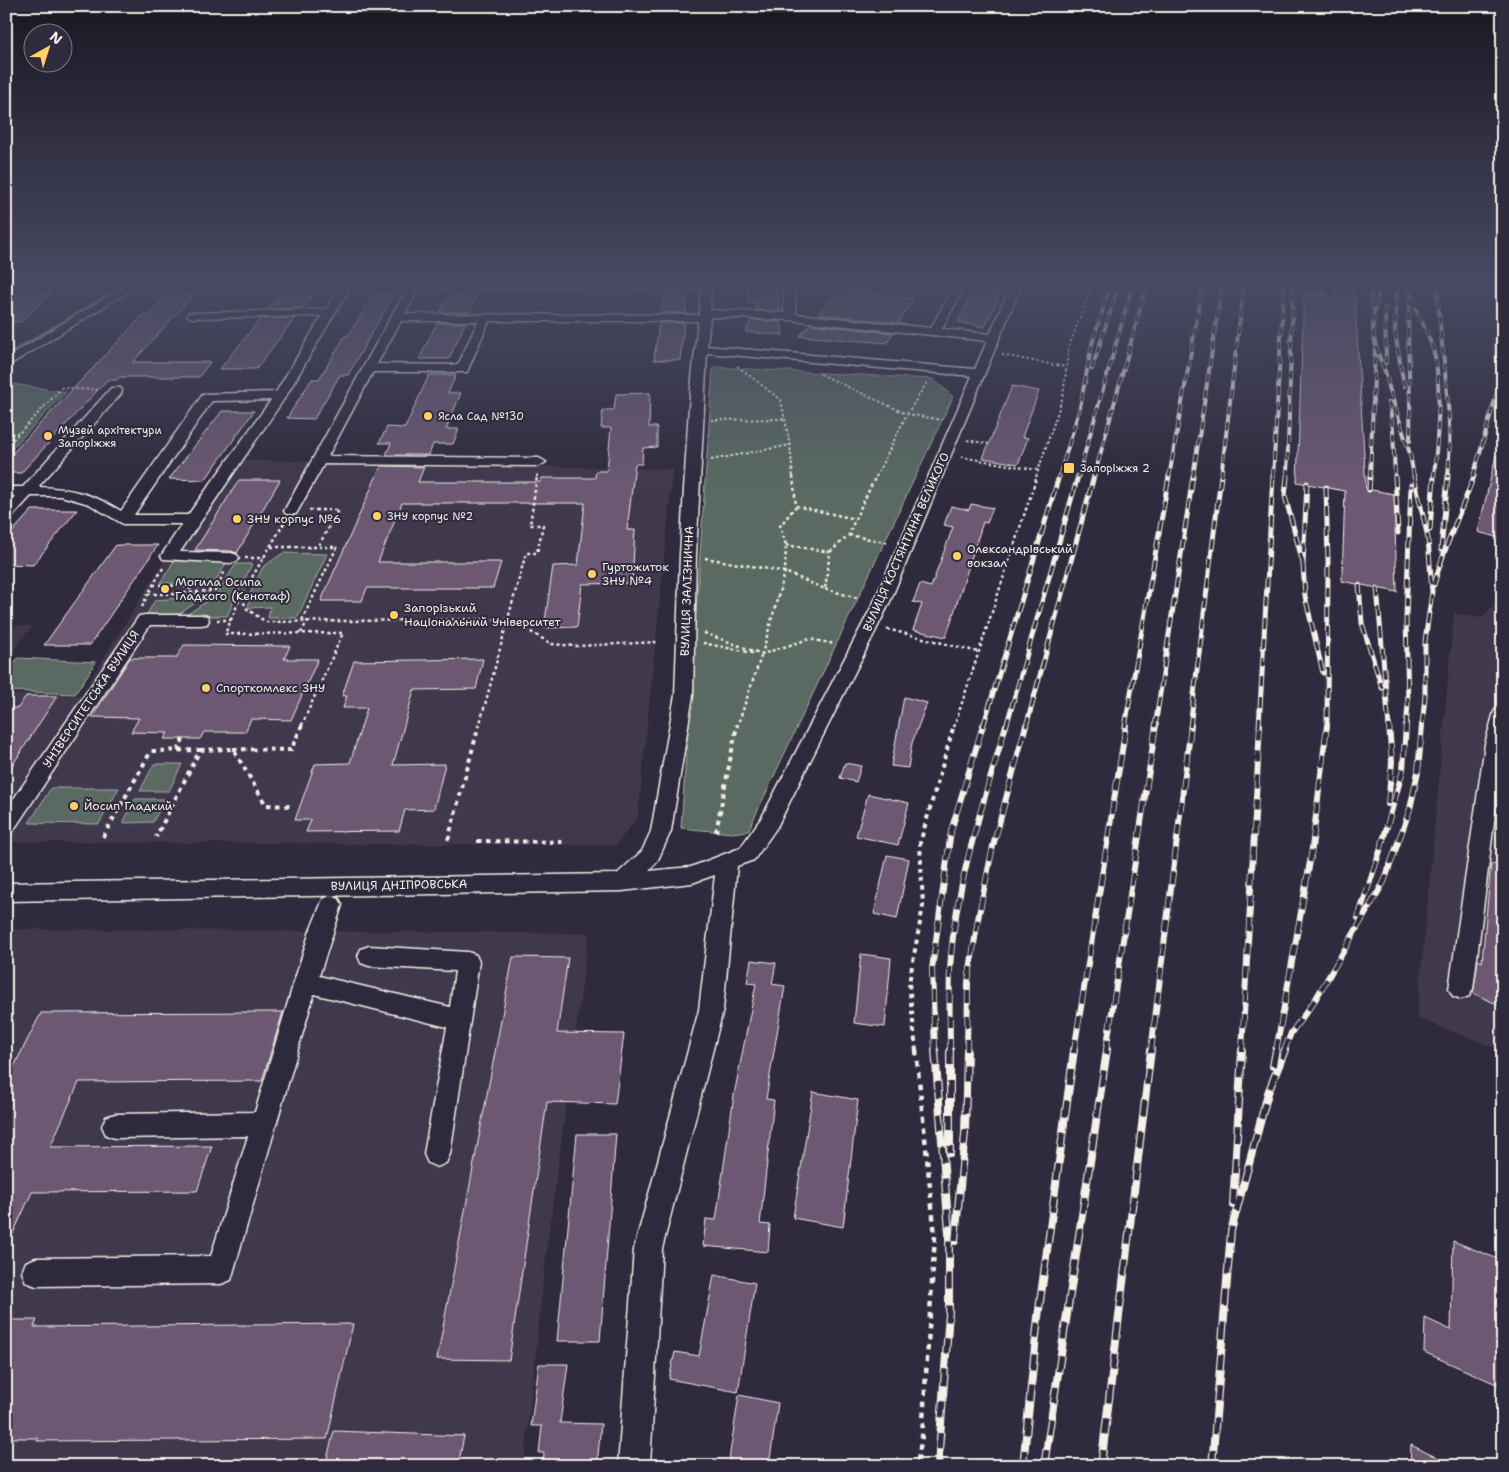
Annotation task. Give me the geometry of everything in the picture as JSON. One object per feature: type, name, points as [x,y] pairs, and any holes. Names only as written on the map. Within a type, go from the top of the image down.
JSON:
[{"type":"street","points":[[6,363],[23,353]]},
{"type":"street","points":[[169,556],[192,520],[280,396],[306,353]]},
{"type":"street","points":[[291,511],[377,353]]},
{"type":"street","points":[[369,368],[463,369],[470,353]]},
{"type":"street","name":"ВУЛИЦЯ ЗАЛІЗНИЧНА","points":[[622,882],[650,856],[661,830],[684,695],[688,555],[701,353]]},
{"type":"street","points":[[744,353],[978,373]]},
{"type":"street","name":"ВУЛИЦЯ КОСТЯНТИНА ВЕЛИКОГО","points":[[770,822],[881,604],[987,353]]},
{"type":"street","points":[[6,515],[116,391]]},
{"type":"street","points":[[123,519],[208,398],[280,396]]},
{"type":"street","points":[[319,460],[539,462]]},
{"type":"street","points":[[6,491],[62,492],[94,501],[123,519],[192,520]]},
{"type":"street","points":[[169,556],[232,558]]},
{"type":"street","name":"УНІВЕРСИТЕТСЬКА ВУЛИЦЯ","points":[[6,826],[145,620],[201,620]]},
{"type":"street","points":[[1461,989],[1494,744],[1503,712]]},
{"type":"street","name":"ВУЛИЦЯ ДНІПРОВСЬКА","points":[[6,892],[622,882],[692,875],[748,854],[770,822]]},
{"type":"street","points":[[634,1466],[648,1249],[711,1010],[727,862]]},
{"type":"street","points":[[36,1272],[221,1270],[321,931],[331,905]]},
{"type":"street","points":[[369,956],[468,962],[437,1154]]},
{"type":"street","points":[[306,982],[460,1020]]},
{"type":"street","points":[[115,1126],[264,1124]]},
{"type":"path","points":[[917,1466],[922,1436],[935,1236],[909,983],[923,906],[920,843],[954,725],[1063,396],[1068,353]]},
{"type":"path","points":[[1001,355],[1066,367]]},
{"type":"path","points":[[716,832],[735,731],[762,654],[785,572],[786,545],[780,526],[796,506],[790,445],[781,400],[743,369]]},
{"type":"path","points":[[812,371],[907,414],[942,420]]},
{"type":"path","points":[[825,589],[830,552],[849,535],[855,519],[907,414],[933,374]]},
{"type":"path","points":[[6,447],[62,388],[116,391]]},
{"type":"path","points":[[696,420],[785,419]]},
{"type":"path","points":[[6,433],[18,433]]},
{"type":"path","points":[[967,440],[989,444]]},
{"type":"path","points":[[693,464],[790,445]]},
{"type":"path","points":[[960,457],[1038,470]]},
{"type":"path","points":[[448,840],[526,553],[537,553],[543,525],[530,526],[539,462]]},
{"type":"path","points":[[796,506],[855,519]]},
{"type":"path","points":[[102,837],[151,751],[291,750],[343,633],[225,634],[241,596],[271,548],[291,511],[338,510],[318,547]]},
{"type":"path","points":[[849,535],[884,542]]},
{"type":"path","points":[[786,545],[830,552]]},
{"type":"path","points":[[271,548],[337,547],[302,620]]},
{"type":"path","points":[[688,555],[785,572],[825,589],[857,598]]},
{"type":"path","points":[[169,556],[148,594],[178,594],[215,590]]},
{"type":"path","points":[[154,585],[183,586],[195,591]]},
{"type":"path","points":[[241,596],[247,609],[266,622],[302,620],[508,619],[552,644],[577,646],[658,642]]},
{"type":"path","points":[[301,633],[308,620]]},
{"type":"path","points":[[886,629],[978,652]]},
{"type":"path","points":[[685,633],[762,654]]},
{"type":"path","points":[[685,633],[762,654],[809,639],[835,644]]},
{"type":"path","points":[[178,751],[183,739]]},
{"type":"path","points":[[233,749],[266,805],[292,806]]},
{"type":"path","points":[[156,837],[200,750]]},
{"type":"path","points":[[477,841],[565,842]]},
{"type":"shaded area","name":"Запорізький Національний Університет","points":[[232,460],[673,469],[638,817],[616,845],[6,842],[6,694],[81,695],[179,536]]},
{"type":"shaded area","points":[[1503,594],[1503,1051],[1417,1018],[1454,613],[1482,618]]},
{"type":"shaded area","points":[[6,625],[32,626],[6,660]]},
{"type":"shaded area","points":[[6,929],[589,933],[546,1255],[524,1466],[6,1466]]},
{"type":"green space","points":[[8,353],[17,353],[6,359],[6,354]]},
{"type":"green space","points":[[713,367],[933,379],[953,397],[748,831],[732,833],[681,828]]},
{"type":"green space","points":[[6,383],[66,392],[6,455]]},
{"type":"green space","points":[[283,553],[327,554],[297,618],[268,618],[270,607],[248,608],[251,592],[263,567]]},
{"type":"green space","points":[[228,560],[212,587],[198,588],[192,583],[160,583],[174,561]]},
{"type":"green space","points":[[236,564],[252,564],[227,616],[185,616],[216,595]]},
{"type":"green space","points":[[210,593],[178,615],[146,616],[155,600]]},
{"type":"green space","points":[[18,658],[96,662],[75,694],[6,691],[6,673]]},
{"type":"green space","points":[[154,764],[182,764],[169,791],[140,791]]},
{"type":"green space","points":[[51,788],[119,788],[99,824],[29,823]]},
{"type":"green space","points":[[135,799],[165,799],[153,822],[123,823]]},
{"type":"building","points":[[107,353],[141,353],[133,362],[210,362],[199,377],[120,377],[116,380],[107,380],[21,473],[6,473],[6,460]]},
{"type":"building","points":[[233,353],[268,353],[256,369],[220,369]]},
{"type":"building","points":[[335,353],[361,353],[348,375],[340,375],[314,419],[287,418],[312,379],[319,379]]},
{"type":"building","points":[[422,353],[452,353],[449,359],[419,359]]},
{"type":"building","points":[[655,353],[681,353],[680,360],[654,360]]},
{"type":"building","points":[[1302,353],[1358,353],[1366,489],[1394,494],[1397,592],[1342,581],[1345,491],[1297,482]]},
{"type":"building","name":"Ясла Сад №130","points":[[429,375],[456,375],[448,393],[461,393],[446,429],[459,429],[453,444],[433,444],[429,455],[386,455],[391,443],[379,443],[387,427],[405,428]]},
{"type":"building","points":[[1012,386],[1039,391],[1022,437],[1028,438],[1018,464],[983,458]]},
{"type":"building","points":[[650,393],[649,427],[657,427],[657,447],[643,448],[642,464],[635,464],[627,530],[635,530],[632,583],[582,584],[577,627],[544,628],[553,566],[578,565],[585,503],[402,503],[378,562],[501,562],[493,588],[367,588],[362,601],[321,601],[381,466],[424,467],[418,482],[541,482],[542,478],[595,478],[596,471],[607,471],[611,428],[601,428],[603,410],[614,410],[616,394]]},
{"type":"building","points":[[222,411],[254,411],[205,480],[169,479]]},
{"type":"building","points":[[1496,455],[1503,455],[1503,539],[1478,532]]},
{"type":"building","name":"ЗНУ корпус №6","points":[[239,480],[280,480],[237,553],[231,551],[195,550]]},
{"type":"building","name":"Олександрівський вокзал","points":[[971,504],[993,508],[987,523],[983,522],[946,637],[913,630],[922,604],[913,602],[920,584],[931,587],[953,527],[944,525],[951,506],[969,510]]},
{"type":"building","points":[[32,510],[77,510],[33,565],[6,564],[6,539]]},
{"type":"building","points":[[116,545],[158,545],[90,645],[44,645]]},
{"type":"building","points":[[184,645],[290,646],[284,659],[318,659],[291,720],[251,719],[245,732],[204,732],[200,739],[164,739],[168,733],[131,732],[139,718],[92,717],[130,658],[176,658]]},
{"type":"building","points":[[483,659],[476,689],[414,690],[393,765],[445,764],[434,809],[405,810],[399,831],[306,832],[311,820],[295,820],[315,764],[350,763],[367,708],[343,708],[347,696],[342,696],[354,661]]},
{"type":"building","points":[[26,696],[57,696],[6,775],[6,708],[18,708]]},
{"type":"building","points":[[904,697],[927,703],[912,743],[908,768],[891,766]]},
{"type":"building","points":[[845,763],[861,766],[856,782],[840,778]]},
{"type":"building","points":[[868,794],[909,803],[898,845],[856,836]]},
{"type":"building","points":[[887,855],[909,859],[897,919],[874,914]]},
{"type":"building","points":[[1491,864],[1503,865],[1503,1007],[1473,993],[1478,960],[1482,962]]},
{"type":"building","points":[[861,954],[891,958],[885,1027],[854,1023]]},
{"type":"building","points":[[513,957],[568,958],[557,1033],[624,1034],[615,1104],[547,1102],[509,1360],[437,1359]]},
{"type":"building","points":[[751,960],[776,963],[772,984],[785,986],[766,1099],[774,1100],[760,1224],[770,1225],[768,1252],[703,1246],[706,1219],[716,1220],[734,1095],[756,984],[747,983]]},
{"type":"building","points":[[283,1012],[262,1081],[79,1082],[50,1147],[212,1146],[197,1191],[32,1192],[6,1249],[6,1082],[41,1013]]},
{"type":"building","points":[[813,1092],[858,1100],[843,1227],[793,1218]]},
{"type":"building","points":[[577,1134],[616,1134],[600,1341],[557,1341]]},
{"type":"building","points":[[1453,1241],[1503,1261],[1503,1387],[1424,1352],[1425,1318],[1451,1330]]},
{"type":"building","points":[[714,1275],[755,1283],[738,1392],[669,1379],[675,1352],[699,1356]]},
{"type":"building","points":[[6,1320],[37,1320],[34,1327],[353,1324],[327,1439],[37,1441],[38,1438],[6,1438]]},
{"type":"building","points":[[539,1364],[568,1364],[560,1423],[601,1424],[597,1466],[543,1466],[544,1453],[539,1453],[542,1426],[531,1426]]},
{"type":"building","points":[[739,1395],[778,1403],[769,1466],[728,1466]]},
{"type":"building","points":[[334,1431],[464,1436],[458,1466],[325,1466]]},
{"type":"building","points":[[1411,1445],[1454,1466],[1410,1466]]},
{"type":"railway","points":[[1059,477],[1080,407],[1090,353]]},
{"type":"railway","points":[[1092,369],[1097,353]]},
{"type":"railway","points":[[1078,477],[1113,353]]},
{"type":"railway","points":[[1094,477],[1128,353]]},
{"type":"railway","points":[[1169,477],[1191,353]]},
{"type":"railway","points":[[1193,477],[1212,353]]},
{"type":"railway","points":[[1221,477],[1236,353]]},
{"type":"railway","points":[[1273,477],[1280,353]]},
{"type":"railway","points":[[1287,477],[1291,353]]},
{"type":"railway","points":[[1370,477],[1375,353]]},
{"type":"railway","points":[[1378,353],[1410,454],[1414,477]]},
{"type":"railway","points":[[1386,353],[1386,363]]},
{"type":"railway","points":[[1398,353],[1404,386]]},
{"type":"railway","points":[[1409,353],[1410,441]]},
{"type":"railway","points":[[1434,353],[1438,386],[1438,417],[1434,477]]},
{"type":"railway","points":[[1443,353],[1449,429],[1448,477]]},
{"type":"railway","points":[[1473,477],[1500,382],[1496,353]]},
{"type":"railway","points":[[1389,402],[1393,429],[1395,477]]},
{"type":"railway","points":[[983,727],[1059,476]]},
{"type":"railway","points":[[1006,727],[1078,476]]},
{"type":"railway","points":[[1026,727],[1094,476]]},
{"type":"railway","points":[[1125,727],[1169,476]]},
{"type":"railway","points":[[1155,727],[1193,476]]},
{"type":"railway","points":[[1190,727],[1221,476]]},
{"type":"railway","points":[[1259,727],[1273,476]]},
{"type":"railway","points":[[1287,476],[1285,496],[1303,563]]},
{"type":"railway","points":[[1369,490],[1370,476]]},
{"type":"railway","points":[[1395,476],[1398,533]]},
{"type":"railway","points":[[1414,476],[1428,538],[1432,592],[1425,641],[1425,696],[1422,727]]},
{"type":"railway","points":[[1430,530],[1434,476]]},
{"type":"railway","points":[[1441,550],[1448,476]]},
{"type":"railway","points":[[1434,585],[1474,476]]},
{"type":"railway","points":[[1307,483],[1303,564],[1305,596],[1323,673]]},
{"type":"railway","points":[[1406,727],[1408,705],[1406,617],[1411,485]]},
{"type":"railway","points":[[1326,487],[1328,561],[1327,727]]},
{"type":"railway","points":[[1359,585],[1362,623],[1382,688]]},
{"type":"railway","points":[[1377,588],[1389,727]]},
{"type":"railway","points":[[935,1051],[932,969],[951,831],[983,725]]},
{"type":"railway","points":[[950,1153],[950,971],[957,908],[979,816],[1006,725]]},
{"type":"railway","points":[[967,1051],[968,982],[978,919],[993,846],[1026,725]]},
{"type":"railway","points":[[1074,1051],[1126,725]]},
{"type":"railway","points":[[1106,1051],[1156,725]]},
{"type":"railway","points":[[1151,1051],[1191,725]]},
{"type":"railway","points":[[1242,1051],[1260,725]]},
{"type":"railway","points":[[1276,1051],[1311,856],[1327,725]]},
{"type":"railway","points":[[1388,804],[1392,762],[1389,725]]},
{"type":"railway","points":[[1358,918],[1380,851],[1403,770],[1406,725]]},
{"type":"railway","points":[[1284,1051],[1291,1033],[1315,1000],[1384,882],[1410,809],[1418,772],[1422,725]]},
{"type":"railway","points":[[935,1050],[949,1233],[949,1313],[938,1466]]},
{"type":"railway","points":[[955,1241],[965,1133],[967,1050]]},
{"type":"railway","points":[[1023,1466],[1038,1317],[1074,1050]]},
{"type":"railway","points":[[1044,1466],[1107,1050]]},
{"type":"railway","points":[[1101,1466],[1151,1050]]},
{"type":"railway","points":[[1233,1205],[1242,1050]]},
{"type":"railway","points":[[1273,1066],[1276,1050]]},
{"type":"railway","points":[[1212,1466],[1231,1231],[1268,1093],[1285,1050]]},
{"type":"place","name":"Ясла Сад №130","points":[[428,416]]},
{"type":"place","name":"Музей архітектури Запоріжжя","points":[[48,436]]},
{"type":"place","name":"Запоріжжя 2","points":[[1069,468]]},
{"type":"place","name":"ЗНУ корпус №2","points":[[377,516]]},
{"type":"place","name":"ЗНУ корпус №6","points":[[237,519]]},
{"type":"place","name":"Олександрівський вокзал","points":[[957,556]]},
{"type":"place","name":"Гуртожиток ЗНУ №4","points":[[592,574]]},
{"type":"place","name":"Могила Осипа Гладкого (Кенотаф)","points":[[165,589]]},
{"type":"place","name":"Запорізький Національний Університет","points":[[394,615]]},
{"type":"place","name":"Спорткомлекс ЗНУ","points":[[206,688]]},
{"type":"place","name":"Йосип Гладкий","points":[[74,806]]}]
